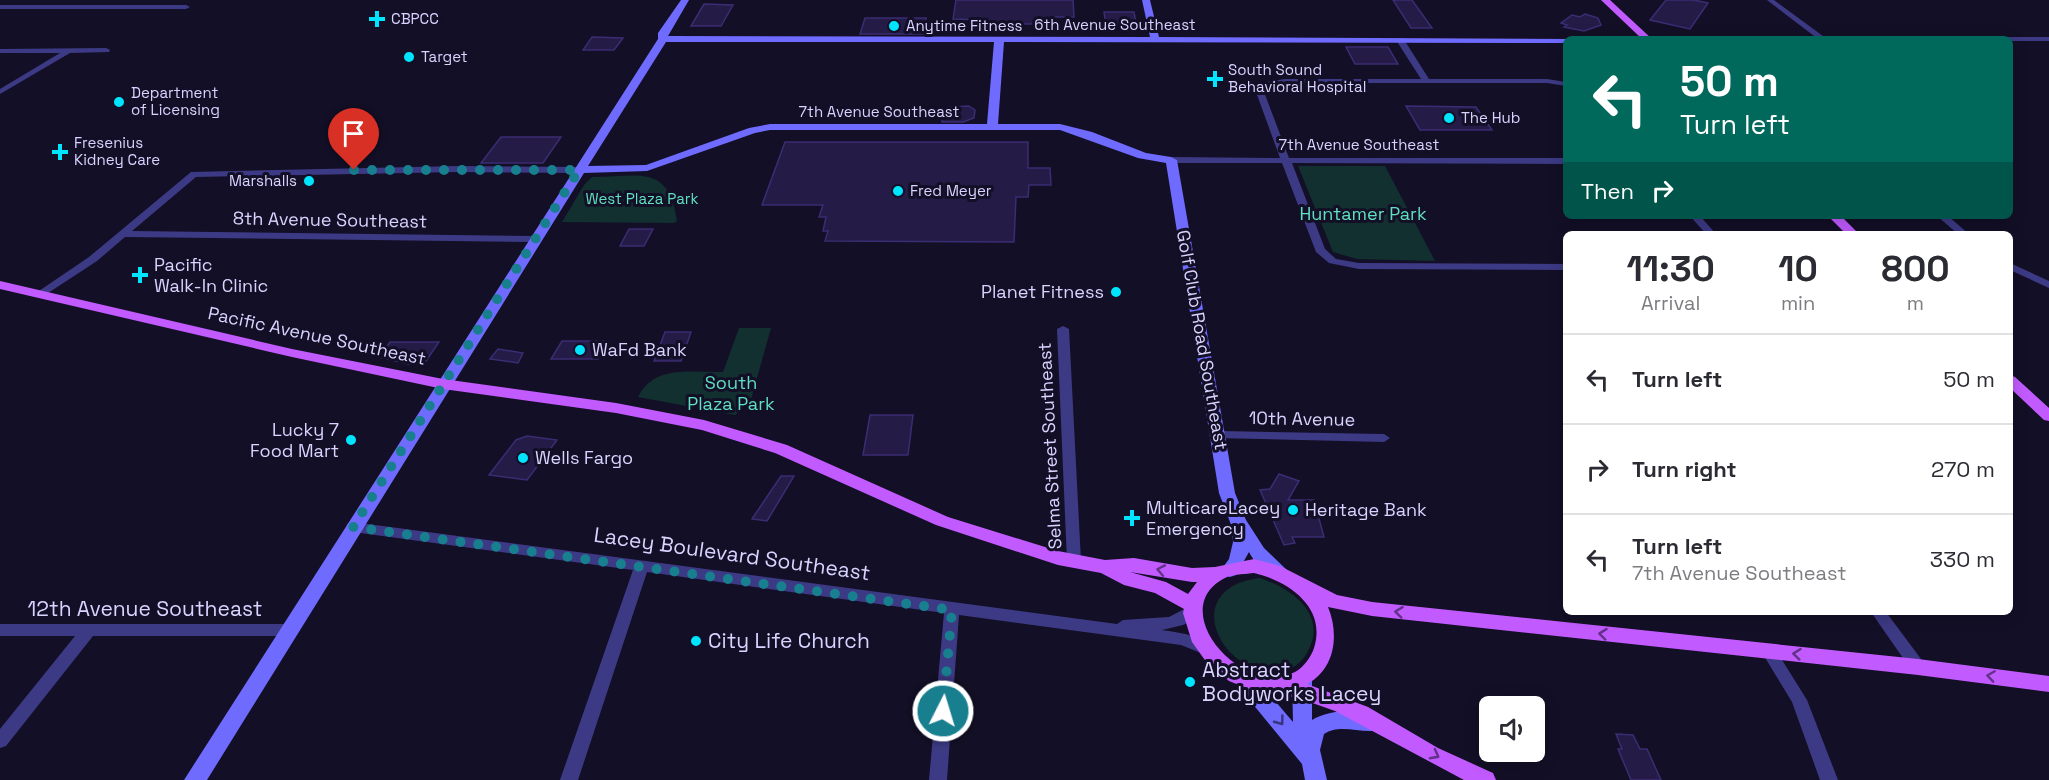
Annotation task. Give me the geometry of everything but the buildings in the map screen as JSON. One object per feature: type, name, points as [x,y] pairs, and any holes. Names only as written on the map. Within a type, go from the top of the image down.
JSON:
[{"type":"main road","points":[[1605,0],[1644,36]]},
{"type":"main road","points":[[1837,219],[1850,231]]},
{"type":"main road","name":"Pacific Avenue Southeast","points":[[0,285],[292,353],[443,384],[616,408],[704,425],[781,449],[942,521],[993,539],[1105,567],[1134,565],[1183,574],[1224,572]]},
{"type":"main road","points":[[2013,383],[2049,416]]},
{"type":"main road","points":[[1485,780],[1432,754],[1338,701],[1301,685],[1269,686],[1245,680],[1219,665],[1199,637],[1192,608],[1198,592],[1224,572],[1254,566],[1279,571],[1333,601],[1372,609],[1918,667],[2049,684]]},
{"type":"main road","name":"Pacific Avenue Southeast","points":[[1105,567],[1130,580],[1160,587],[1192,608]]},
{"type":"main road","points":[[1301,685],[1321,660],[1327,638],[1322,613],[1306,587]]},
{"type":"street","points":[[663,39],[663,33],[685,0]]},
{"type":"street","points":[[195,780],[579,170],[663,39],[672,33],[693,0]]},
{"type":"street","points":[[1146,0],[1155,40]]},
{"type":"street","points":[[1770,0],[1819,36]]},
{"type":"street","points":[[0,7],[186,7]]},
{"type":"street","name":"6th Avenue Southeast","points":[[663,39],[1563,40]]},
{"type":"street","points":[[2013,39],[2049,39]]},
{"type":"street","points":[[992,127],[999,40]]},
{"type":"street","points":[[1400,40],[1427,81]]},
{"type":"street","points":[[0,51],[106,50]]},
{"type":"street","points":[[0,93],[68,51]]},
{"type":"street","points":[[1563,84],[1547,81],[1285,81],[1267,84],[1260,92],[1320,250],[1333,261],[1359,266],[1563,267]]},
{"type":"street","name":"7th Avenue Southeast","points":[[124,234],[194,174],[647,168],[753,130],[770,127],[992,127],[1078,130],[1140,156],[1171,160],[1563,160]]},
{"type":"street","name":"Golf Club Road Southeast","points":[[1171,160],[1227,493],[1238,520],[1258,553],[1279,571]]},
{"type":"street","points":[[1698,219],[1708,231]]},
{"type":"street","points":[[1946,219],[1960,231]]},
{"type":"street","points":[[38,295],[73,274],[124,234]]},
{"type":"street","name":"8th Avenue Southeast","points":[[124,234],[536,239]]},
{"type":"street","points":[[2013,267],[2049,285]]},
{"type":"street","name":"Selma Street Southeast","points":[[1063,328],[1074,561]]},
{"type":"street","name":"10th Avenue","points":[[1218,435],[1384,438]]},
{"type":"street","name":"Golf Club Road Southeast","points":[[1224,572],[1238,562],[1242,548],[1238,520]]},
{"type":"street","name":"Lacey Boulevard Southeast","points":[[353,527],[642,565],[952,610],[1183,639],[1206,649]]},
{"type":"street","points":[[569,780],[642,565]]},
{"type":"street","name":"Lacey Boulevard Southeast","points":[[1104,628],[1176,621],[1187,617],[1192,608]]},
{"type":"street","points":[[938,780],[952,610]]},
{"type":"street","points":[[1880,615],[1918,667]]},
{"type":"street","name":"12th Avenue Southeast","points":[[0,630],[290,630]]},
{"type":"street","points":[[0,741],[89,630]]},
{"type":"street","points":[[1769,651],[1799,700],[1829,780]]},
{"type":"street","points":[[1245,680],[1313,765]]},
{"type":"street","points":[[1301,685],[1302,719],[1313,765]]},
{"type":"street","points":[[1313,765],[1311,735],[1315,728],[1328,721],[1340,720],[1380,724]]},
{"type":"green space","name":"Huntamer Park","points":[[1298,166],[1385,166],[1435,261],[1357,259],[1333,252]]},
{"type":"green space","name":"West Plaza Park","points":[[637,176],[649,177],[659,182],[667,190],[673,202],[677,221],[674,223],[562,222],[584,185],[592,177]]},
{"type":"green space","name":"South Plaza Park","points":[[739,328],[771,328],[750,403],[735,415],[638,397],[645,386],[664,375],[675,372],[723,372]]},
{"type":"green space","points":[[1260,578],[1294,595],[1310,614],[1313,637],[1308,651],[1297,665],[1288,669],[1265,670],[1245,663],[1228,650],[1218,634],[1214,616],[1219,599],[1234,585]]},
{"type":"place","name":"CBPCC","points":[[377,19]]},
{"type":"place","name":"Anytime Fitness","points":[[894,26]]},
{"type":"place","name":"Target","points":[[409,57]]},
{"type":"place","name":"South Sound Behavioral Hospital","points":[[1215,79]]},
{"type":"place","name":"Department of Licensing","points":[[119,102]]},
{"type":"place","name":"The Hub","points":[[1449,118]]},
{"type":"place","name":"Fresenius Kidney Care","points":[[60,152]]},
{"type":"place","name":"Marshalls","points":[[309,181]]},
{"type":"place","name":"Fred Meyer","points":[[898,191]]},
{"type":"place","name":"Pacific Walk-In Clinic","points":[[140,275]]},
{"type":"place","name":"Planet Fitness","points":[[1116,292]]},
{"type":"place","name":"WaFd Bank","points":[[580,350]]},
{"type":"place","name":"Lucky 7 Food Mart","points":[[351,440]]},
{"type":"place","name":"Wells Fargo","points":[[523,458]]},
{"type":"place","name":"Heritage Bank","points":[[1293,510]]},
{"type":"place","name":"MulticareLacey Emergency","points":[[1132,518]]},
{"type":"place","name":"City Life Church","points":[[696,641]]},
{"type":"place","name":"Abstract Bodyworks Lacey","points":[[1190,682]]},
{"type":"route","points":[[354,170],[579,170],[353,527],[621,562],[952,610],[943,711]]}]
